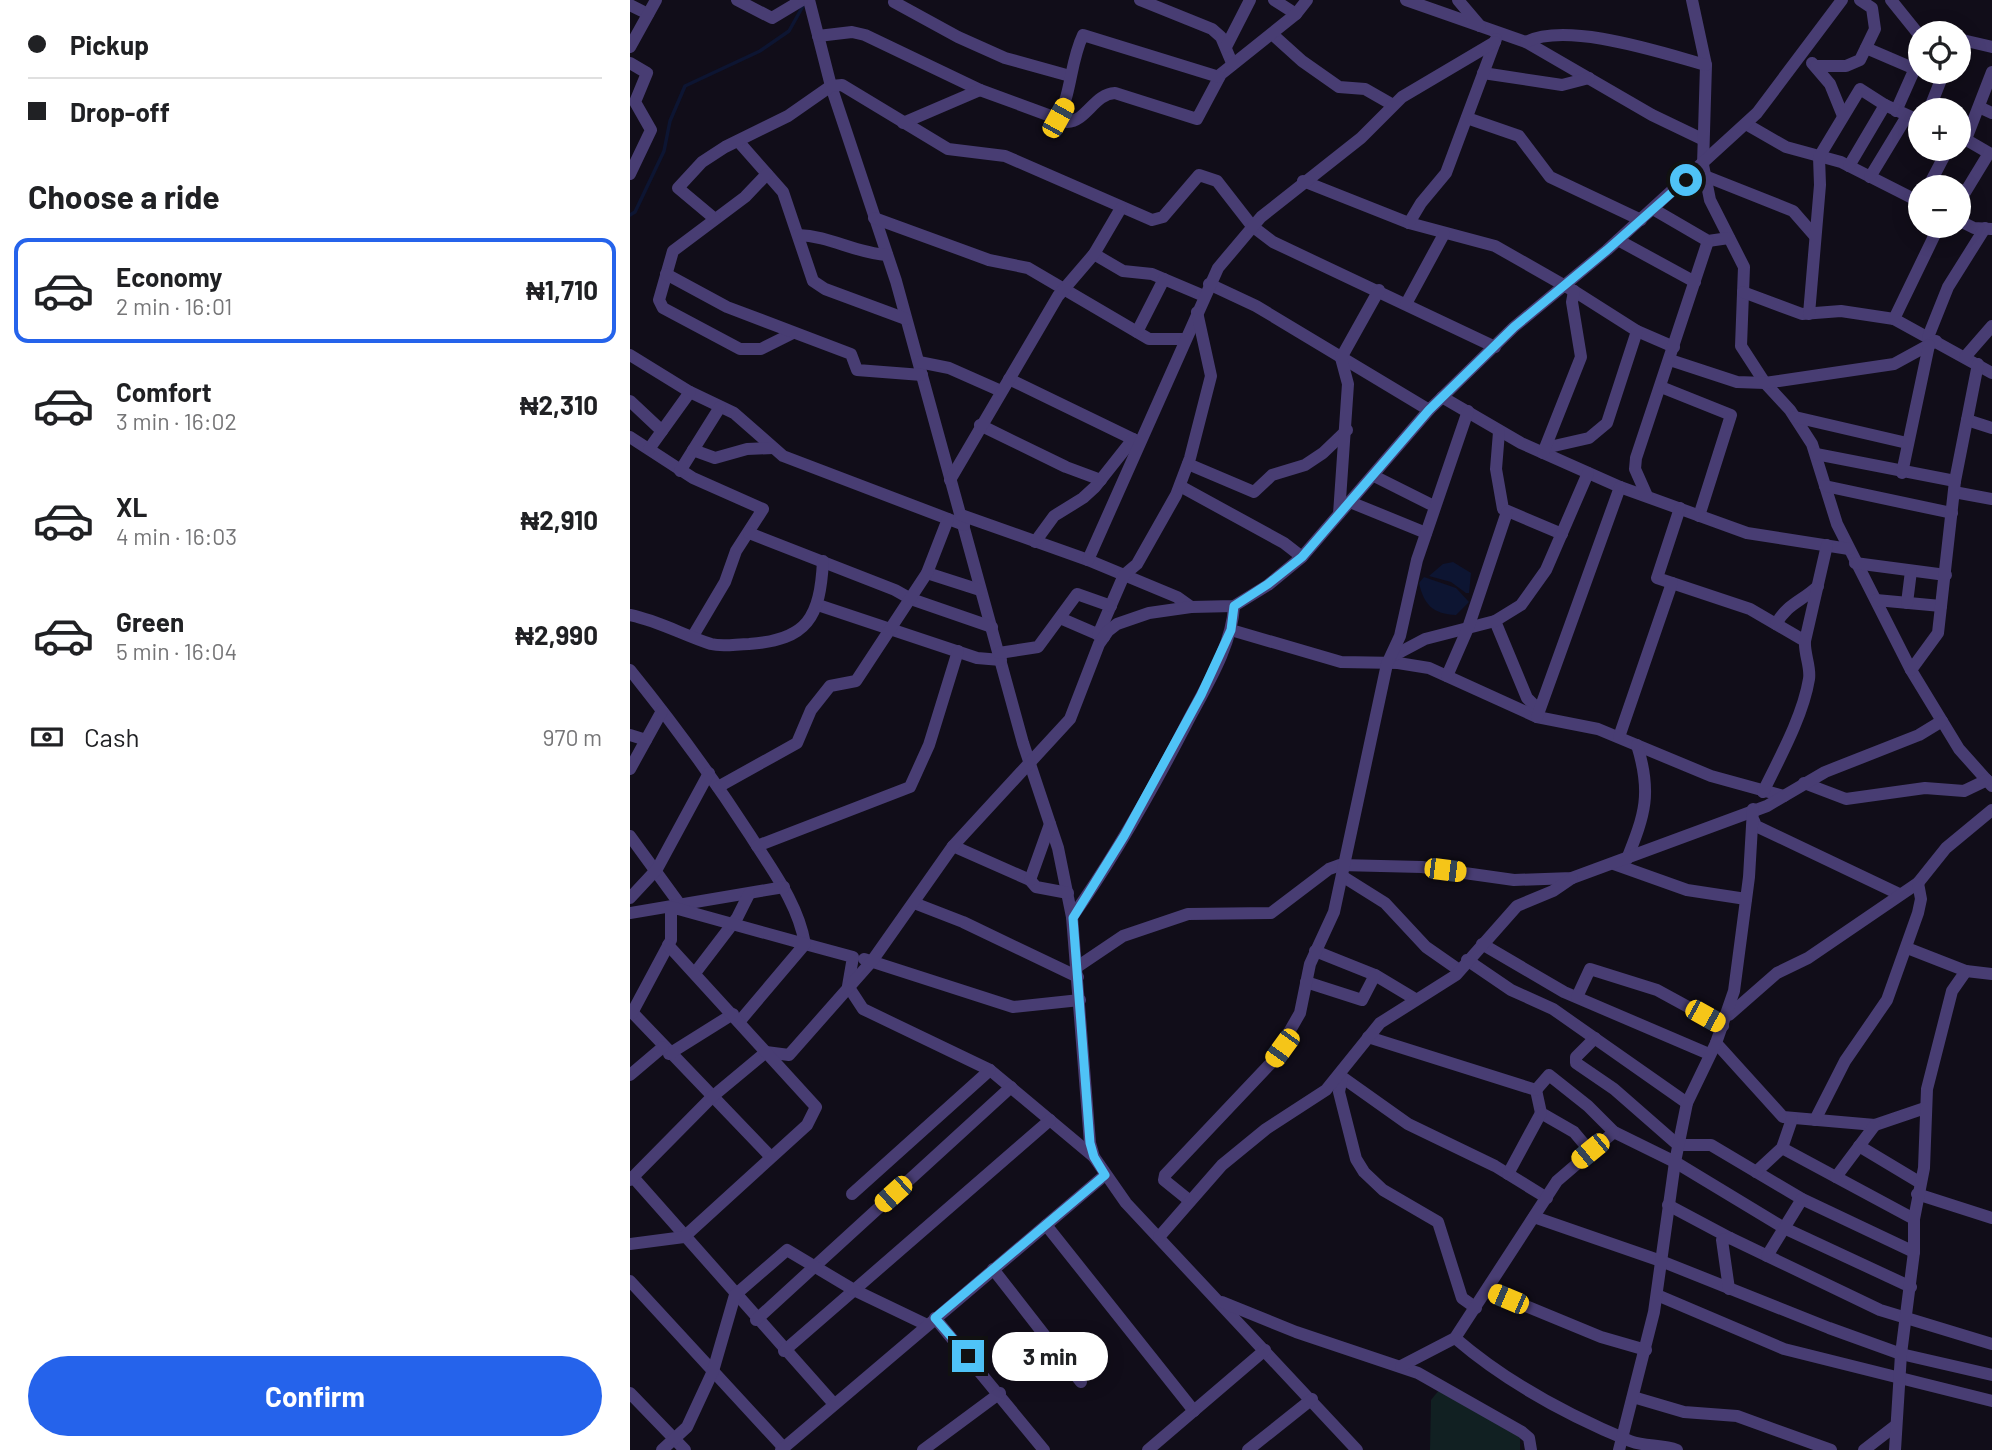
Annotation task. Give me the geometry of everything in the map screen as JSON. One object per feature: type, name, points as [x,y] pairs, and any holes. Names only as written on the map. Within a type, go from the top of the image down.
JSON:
[{"type":"street","points":[[630,47],[656,0]]},
{"type":"street","points":[[737,0],[772,18],[802,0]]},
{"type":"street","points":[[809,0],[831,86],[906,319],[980,590],[1068,893],[1073,918],[1094,1157]]},
{"type":"street","points":[[1140,0],[1212,29],[1226,47],[1231,63]]},
{"type":"street","points":[[1226,47],[1250,0]]},
{"type":"street","points":[[1274,0],[1296,14]]},
{"type":"street","points":[[818,36],[858,32],[980,90],[1058,118],[1073,121],[1103,96],[1115,93],[1197,119],[1219,77],[1231,63],[1272,34],[1296,14],[1307,0]]},
{"type":"street","points":[[1406,0],[1480,26]]},
{"type":"street","points":[[1458,0],[1480,26],[1497,38],[1526,41],[1544,35],[1615,40],[1706,65]]},
{"type":"street","points":[[1692,0],[1706,65],[1702,139],[1704,170],[1710,200],[1744,267],[1741,346],[1765,383],[1795,417],[1816,454],[1837,524],[1911,670],[1959,748],[1989,783],[1964,791],[1925,788],[1846,799],[1804,783]]},
{"type":"street","points":[[1101,636],[1117,624],[1149,613],[1191,607],[1234,606],[1302,557],[1442,397],[1495,347],[1569,288],[1653,209],[1704,170],[1768,100],[1842,0]]},
{"type":"street","points":[[1815,66],[1854,64],[1860,60],[1875,29],[1874,12],[1860,0]]},
{"type":"street","points":[[1891,0],[1908,25]]},
{"type":"street","points":[[894,2],[958,37],[1005,58],[1070,76]]},
{"type":"street","points":[[630,5],[648,14]]},
{"type":"street","points":[[1058,118],[1070,92],[1070,76],[1085,34],[1219,77]]},
{"type":"street","points":[[1272,34],[1302,61],[1339,87],[1365,89],[1393,105]]},
{"type":"street","points":[[1409,223],[1421,203],[1446,173],[1497,38]]},
{"type":"street","points":[[1088,560],[1136,440],[1209,284],[1252,226],[1303,181],[1361,138],[1393,105],[1497,38]]},
{"type":"street","points":[[1526,41],[1683,132],[1702,139]]},
{"type":"street","points":[[1971,42],[1992,47]]},
{"type":"street","points":[[1866,48],[1908,60]]},
{"type":"street","points":[[1802,52],[1830,84],[1843,116]]},
{"type":"street","points":[[630,63],[647,73],[635,102],[651,130],[631,172]]},
{"type":"street","points":[[1971,121],[1992,72]]},
{"type":"street","points":[[1483,73],[1562,85],[1589,78]]},
{"type":"street","points":[[1870,177],[1902,113],[1911,84]]},
{"type":"street","points":[[715,219],[678,187],[702,162],[788,116],[831,86],[842,85],[948,149],[1005,156],[1121,208],[1158,220],[1199,175],[1217,181],[1252,226],[1301,257],[1379,290],[1495,347]]},
{"type":"street","points":[[1809,314],[1820,185],[1819,157],[1860,89],[1902,113]]},
{"type":"street","points":[[903,122],[980,90]]},
{"type":"street","points":[[1979,107],[1992,113]]},
{"type":"street","points":[[1849,166],[1902,113]]},
{"type":"street","points":[[1467,118],[1519,136],[1550,177],[1641,220]]},
{"type":"street","points":[[1746,124],[1786,147],[1849,166],[1908,196]]},
{"type":"street","points":[[738,141],[783,192],[813,281],[819,286],[906,319]]},
{"type":"street","points":[[1971,142],[1989,153],[1971,183]]},
{"type":"street","points":[[1704,170],[1793,211],[1814,235]]},
{"type":"street","points":[[766,174],[745,197],[673,251],[659,300],[663,308],[740,349],[761,349],[793,333]]},
{"type":"street","points":[[1303,181],[1409,223],[1494,246],[1569,288],[1637,331],[1674,347]]},
{"type":"street","points":[[950,480],[1065,287],[1094,254],[1121,208]]},
{"type":"street","points":[[1653,209],[1708,241],[1729,239]]},
{"type":"street","points":[[874,218],[1000,263],[1021,265],[1065,287],[1137,332],[1158,341],[1185,339]]},
{"type":"street","points":[[1902,473],[1931,341],[1948,287],[1988,229]]},
{"type":"street","points":[[1406,304],[1444,234]]},
{"type":"street","points":[[798,235],[826,237],[864,254],[887,255]]},
{"type":"street","points":[[1894,319],[1933,238]]},
{"type":"street","points":[[1618,240],[1695,282]]},
{"type":"street","points":[[1647,496],[1635,469],[1636,458],[1708,241]]},
{"type":"street","points":[[1094,254],[1123,271],[1152,274],[1204,296]]},
{"type":"street","points":[[666,274],[727,307],[851,354],[857,370],[949,368],[1001,391]]},
{"type":"street","points":[[1137,332],[1164,279]]},
{"type":"street","points":[[1209,284],[1256,306],[1429,410]]},
{"type":"street","points":[[1544,450],[1581,357],[1569,288]]},
{"type":"street","points":[[1339,514],[1347,429],[1348,384],[1341,358],[1379,290]]},
{"type":"street","points":[[1743,292],[1809,314],[1841,310],[1894,319],[1992,373]]},
{"type":"street","points":[[834,1404],[631,1179],[712,1097],[766,1052],[789,1055],[872,961],[953,846],[1070,719],[1124,575],[1138,564],[1180,486],[1188,464],[1211,376],[1197,312]]},
{"type":"street","points":[[1965,357],[1992,326]]},
{"type":"street","points":[[1544,450],[1589,438],[1607,423],[1637,331]]},
{"type":"street","points":[[1670,360],[1737,382],[1765,383],[1894,364],[1931,341]]},
{"type":"street","points":[[630,355],[751,425],[783,456],[948,519],[962,520],[1088,560],[1177,597],[1191,607]]},
{"type":"street","points":[[1911,670],[1938,633],[1954,487],[1978,364]]},
{"type":"street","points":[[1009,379],[1136,440]]},
{"type":"street","points":[[1661,387],[1731,415],[1699,516]]},
{"type":"street","points":[[649,449],[690,392]]},
{"type":"street","points":[[1442,397],[1499,432],[1544,450],[1620,487],[1747,533],[1849,549]]},
{"type":"street","points":[[630,401],[662,431]]},
{"type":"street","points":[[680,471],[720,407]]},
{"type":"street","points":[[1190,1201],[1164,1180],[1165,1175],[1282,1048],[1300,1013],[1315,951],[1334,912],[1389,660],[1400,636],[1434,506],[1468,411]]},
{"type":"street","points":[[1795,417],[1907,443]]},
{"type":"street","points":[[1967,420],[1992,428]]},
{"type":"street","points":[[981,425],[1066,467],[1101,480]]},
{"type":"street","points":[[1188,464],[1254,492],[1272,475],[1304,465],[1323,453],[1347,429]]},
{"type":"street","points":[[1499,432],[1497,485],[1501,503],[1507,512],[1562,534]]},
{"type":"street","points":[[630,437],[680,471],[762,508],[736,551],[725,582],[693,636]]},
{"type":"street","points":[[1035,542],[1054,516],[1083,498],[1136,440]]},
{"type":"street","points":[[693,450],[715,458],[747,449],[773,448]]},
{"type":"street","points":[[1816,454],[1902,473],[1992,499]]},
{"type":"street","points":[[1389,660],[1425,639],[1495,621],[1521,605],[1546,570],[1588,473]]},
{"type":"street","points":[[1374,476],[1434,506]]},
{"type":"street","points":[[1180,486],[1284,544],[1302,557]]},
{"type":"street","points":[[1825,486],[1952,513]]},
{"type":"street","points":[[1538,713],[1620,487]]},
{"type":"street","points":[[1350,502],[1426,533]]},
{"type":"street","points":[[1680,509],[1657,577],[1749,609],[1805,641]]},
{"type":"street","points":[[1447,676],[1468,628],[1507,512]]},
{"type":"street","points":[[719,787],[797,743],[811,710],[830,686],[856,681],[927,573],[948,519]]},
{"type":"street","points":[[749,533],[908,595],[911,599],[992,627]]},
{"type":"street","points":[[1763,792],[1786,746],[1809,678],[1805,641],[1828,545]]},
{"type":"street","points":[[630,615],[721,646],[770,642],[801,630],[818,605],[823,561]]},
{"type":"street","points":[[1855,563],[1946,575]]},
{"type":"street","points":[[1907,603],[1912,571]]},
{"type":"street","points":[[927,573],[980,590]]},
{"type":"street","points":[[1619,737],[1672,583]]},
{"type":"street","points":[[1776,624],[1785,608],[1807,597],[1818,586]]},
{"type":"street","points":[[818,605],[889,631],[958,651],[1000,657],[1038,647],[1077,594],[1111,606]]},
{"type":"street","points":[[1876,600],[1941,606]]},
{"type":"street","points":[[1073,918],[1173,750],[1231,630],[1234,606]]},
{"type":"street","points":[[1060,618],[1101,636]]},
{"type":"street","points":[[1495,621],[1527,698],[1538,713]]},
{"type":"street","points":[[1231,630],[1341,662],[1389,660],[1415,665],[1538,713],[1619,737],[1711,776],[1784,796]]},
{"type":"street","points":[[757,846],[910,787],[929,745],[958,651]]},
{"type":"street","points":[[630,670],[719,787],[784,887],[798,914],[805,944]]},
{"type":"street","points":[[630,769],[662,710]]},
{"type":"street","points":[[1159,1237],[1222,1164],[1266,1129],[1314,1100],[1341,1076],[1368,1037],[1394,1012],[1463,965],[1517,905],[1553,891],[1572,878],[1753,815],[1804,783],[1919,735],[1942,721]]},
{"type":"street","points":[[630,736],[646,740]]},
{"type":"street","points":[[1626,859],[1644,810],[1647,776],[1637,745]]},
{"type":"street","points":[[630,898],[657,869],[709,773]]},
{"type":"street","points":[[1724,1021],[1777,973],[1808,958],[1918,883],[1946,848],[1992,810]]},
{"type":"street","points":[[1753,815],[1756,826],[1899,894]]},
{"type":"street","points":[[1632,1443],[1633,1397],[1657,1295],[1668,1205],[1687,1102],[1724,1021],[1734,991],[1753,815]]},
{"type":"street","points":[[1030,880],[1050,824]]},
{"type":"street","points":[[630,836],[657,869],[676,907],[668,945],[631,1011],[770,1156]]},
{"type":"street","points":[[953,846],[1030,880],[1036,887],[1068,893]]},
{"type":"street","points":[[1614,864],[1687,890],[1746,899]]},
{"type":"street","points":[[1078,972],[1123,936],[1188,914],[1271,914],[1329,869],[1422,867],[1514,880],[1572,878]]},
{"type":"street","points":[[1343,870],[1385,903],[1426,947],[1553,1009],[1687,1102]]},
{"type":"street","points":[[1815,1120],[1845,1061],[1887,1000],[1907,948],[1921,898],[1918,883]]},
{"type":"street","points":[[630,913],[784,887]]},
{"type":"street","points":[[695,973],[732,924],[749,894]]},
{"type":"street","points":[[914,903],[1078,972]]},
{"type":"street","points":[[676,907],[872,961],[1013,1007],[1080,1000]]},
{"type":"street","points":[[630,1075],[666,1050],[736,1018],[805,944]]},
{"type":"street","points":[[1482,944],[1550,985],[1712,1049],[1777,1113],[1792,1119],[1875,1125],[1925,1108]]},
{"type":"street","points":[[630,1244],[684,1237],[807,1125],[816,1107],[668,945]]},
{"type":"street","points":[[1907,948],[1965,971],[1992,974]]},
{"type":"street","points":[[1315,951],[1375,975],[1415,999]]},
{"type":"street","points":[[853,957],[848,986],[863,1009],[990,1070],[1094,1157],[1126,1203],[1357,1450]]},
{"type":"street","points":[[1577,997],[1590,969],[1657,990],[1724,1021]]},
{"type":"street","points":[[1895,1450],[1901,1354],[1908,1318],[1914,1252],[1914,1219],[1924,1168],[1925,1108],[1932,1064],[1952,991],[1965,971]]},
{"type":"street","points":[[1306,982],[1362,1000],[1375,975]]},
{"type":"street","points":[[1368,1037],[1536,1090]]},
{"type":"street","points":[[1595,1038],[1576,1058],[1576,1063],[1614,1089],[1678,1145],[1712,1145],[1802,1199],[1914,1252]]},
{"type":"street","points":[[852,1194],[990,1070]]},
{"type":"street","points":[[1536,1090],[1549,1075],[1588,1106],[1614,1132],[1675,1162],[1784,1228],[1911,1287]]},
{"type":"street","points":[[1341,1076],[1408,1124],[1508,1174],[1547,1198]]},
{"type":"street","points":[[1341,1076],[1339,1092],[1356,1159],[1383,1190],[1438,1222],[1462,1298],[1476,1308]]},
{"type":"street","points":[[756,1320],[1011,1087]]},
{"type":"street","points":[[1508,1174],[1541,1113],[1536,1090]]},
{"type":"street","points":[[1541,1113],[1574,1132],[1590,1151]]},
{"type":"street","points":[[1756,1172],[1782,1148],[1792,1119]]},
{"type":"street","points":[[784,1350],[1050,1120]]},
{"type":"street","points":[[1836,1177],[1875,1125]]},
{"type":"street","points":[[1401,1366],[1455,1338],[1568,1169],[1614,1132]]},
{"type":"street","points":[[1859,1146],[1918,1188],[1992,1218]]},
{"type":"street","points":[[1782,1148],[1914,1219]]},
{"type":"street","points":[[630,1281],[782,1449],[1105,1175]]},
{"type":"street","points":[[1767,1256],[1802,1199]]},
{"type":"street","points":[[1668,1205],[1870,1306],[1992,1344]]},
{"type":"street","points":[[1534,1217],[1661,1261],[1901,1354],[1992,1376]]},
{"type":"street","points":[[1046,1225],[1194,1411]]},
{"type":"street","points":[[1728,1289],[1722,1240],[1730,1238]]},
{"type":"street","points":[[662,1450],[687,1427],[713,1371],[735,1295],[787,1250],[854,1290],[931,1321],[1000,1394],[1044,1450]]},
{"type":"street","points":[[993,1269],[1081,1382]]},
{"type":"street","points":[[1488,1290],[1601,1337],[1646,1350]]},
{"type":"street","points":[[1657,1295],[1784,1349],[1992,1401]]},
{"type":"street","points":[[1219,1300],[1296,1332],[1401,1366],[1441,1383],[1522,1432],[1529,1438],[1531,1450]]},
{"type":"street","points":[[1455,1338],[1497,1372],[1542,1398],[1632,1443],[1677,1450]]},
{"type":"street","points":[[1148,1450],[1265,1350]]},
{"type":"street","points":[[630,1393],[685,1450]]},
{"type":"street","points":[[923,1450],[1000,1394]]},
{"type":"street","points":[[1633,1397],[1684,1412],[1737,1416],[1831,1450]]},
{"type":"street","points":[[1248,1450],[1312,1399]]},
{"type":"street","points":[[1864,1450],[1895,1426]]},
{"type":"street","points":[[1619,1450],[1632,1443]]},
{"type":"shaded area","points":[[1440,1389],[1520,1436],[1520,1450],[1430,1450],[1431,1400]]},
{"type":"water","points":[[1453,562],[1471,573],[1469,593],[1451,582],[1429,576],[1443,564]]},
{"type":"water","points":[[1424,577],[1456,588],[1469,602],[1456,615],[1441,613],[1427,603],[1421,591],[1419,583]]},
{"type":"waterway","points":[[630,215],[635,212],[664,151],[670,121],[685,86],[760,51],[789,31],[803,6]]},
{"type":"route","points":[[968,1356],[935,1318],[1105,1175],[1094,1157],[1090,1143],[1073,918],[1173,750],[1231,630],[1234,606],[1302,557],[1429,410],[1514,327],[1686,180]]}]
